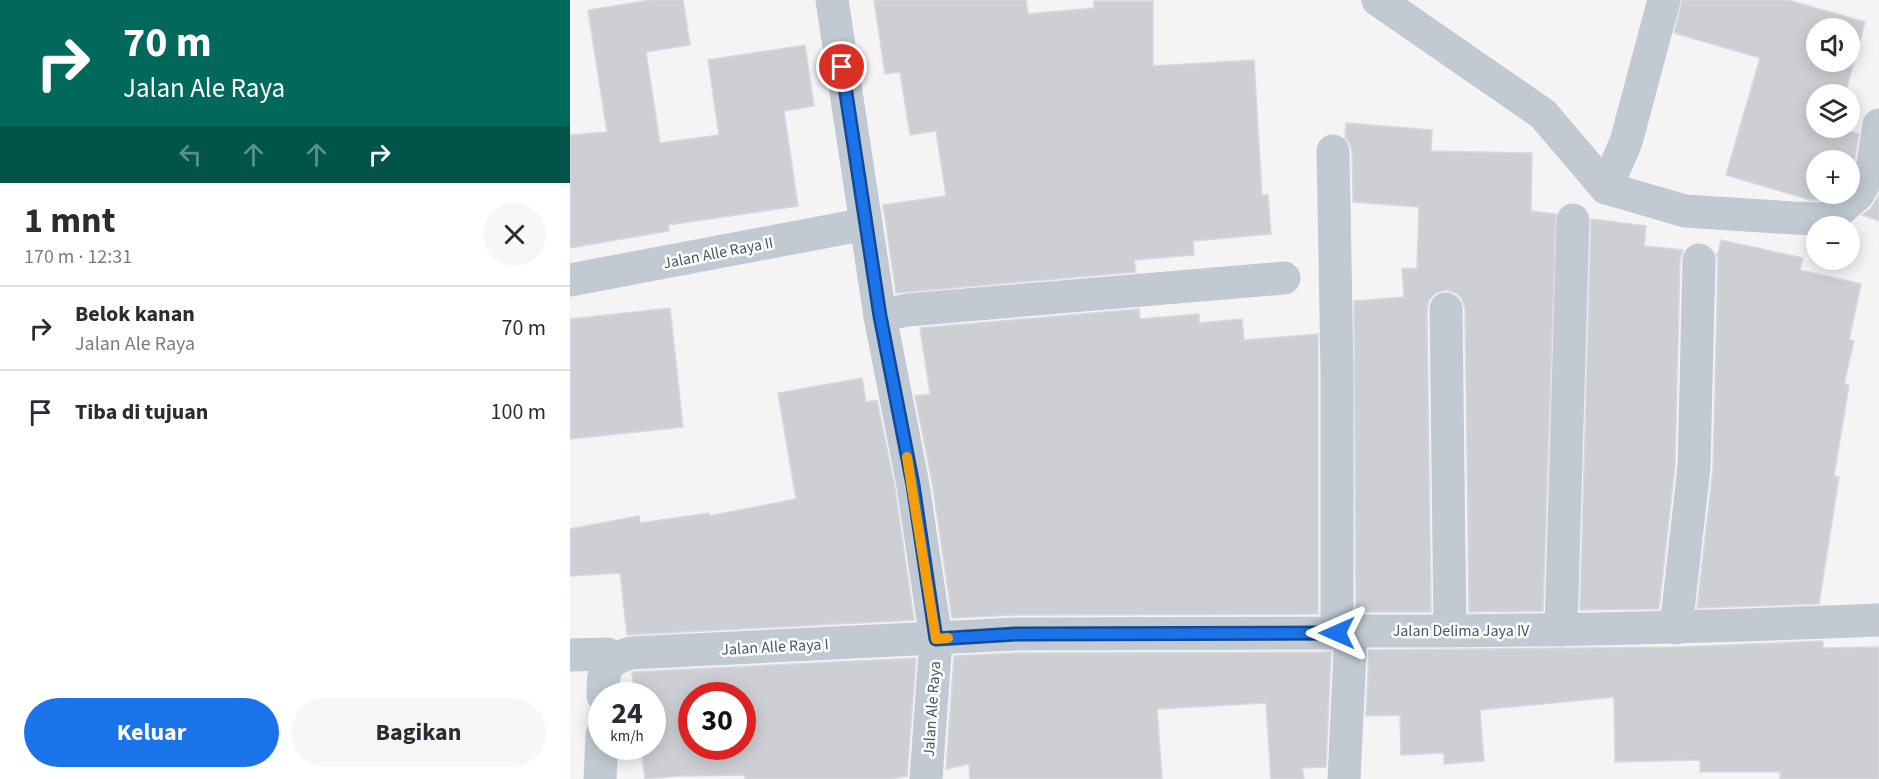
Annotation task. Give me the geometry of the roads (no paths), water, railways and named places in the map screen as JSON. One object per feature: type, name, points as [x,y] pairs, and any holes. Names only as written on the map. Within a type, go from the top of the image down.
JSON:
[{"type":"street","name":"Jalan Ale Raya","points":[[832,0],[880,316],[913,485],[936,639],[926,779]]},
{"type":"street","points":[[1378,0],[1543,114],[1606,188],[1685,211],[1821,219],[1834,214],[1858,194],[1872,169],[1879,126]]},
{"type":"street","points":[[1606,188],[1626,142],[1664,0]]},
{"type":"street","points":[[1333,151],[1344,632],[1344,779]]},
{"type":"street","points":[[1562,630],[1573,220]]},
{"type":"street","name":"Jalan Alle Raya II","points":[[570,280],[866,224]]},
{"type":"street","points":[[1676,628],[1694,467],[1699,260]]},
{"type":"street","points":[[880,316],[907,310],[1284,278]]},
{"type":"street","points":[[1446,309],[1450,631]]},
{"type":"street","name":"Jalan Delima Jaya IV","points":[[936,639],[1016,634],[1676,628],[1879,620]]},
{"type":"street","name":"Jalan Alle Raya I","points":[[570,655],[607,654],[616,658],[631,653],[936,639]]},
{"type":"street","points":[[603,682],[603,673],[610,662],[616,658]]},
{"type":"street","points":[[600,779],[601,760]]}]
